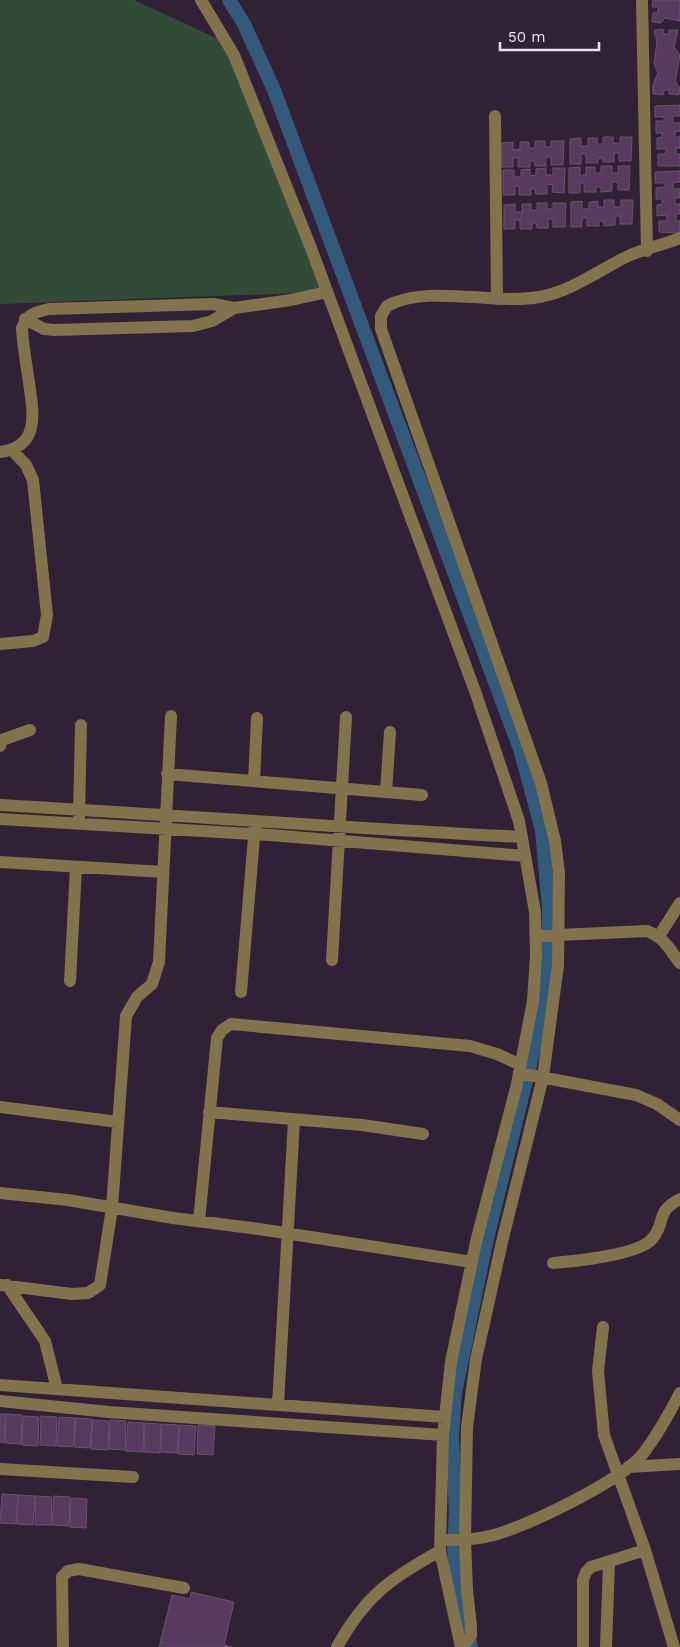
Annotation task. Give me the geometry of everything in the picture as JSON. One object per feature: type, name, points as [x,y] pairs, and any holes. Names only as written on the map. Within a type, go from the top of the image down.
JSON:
[{"type":"street","points":[[201,0],[234,55],[327,292],[474,691],[519,821],[535,912],[538,936],[529,1073],[502,1242],[476,1359],[467,1427],[462,1540],[474,1642],[461,1647],[442,1544],[443,1435],[451,1362],[472,1262],[529,1073],[553,1010],[558,865],[555,841],[541,783],[381,329],[381,316],[387,306],[408,298],[448,296],[515,300],[541,297],[578,283],[628,256],[680,238]]},
{"type":"street","points":[[642,0],[647,251]]},
{"type":"street","points":[[495,116],[497,299]]},
{"type":"street","points":[[0,452],[13,451],[23,443],[31,431],[33,414],[22,328],[25,319],[33,312],[48,309],[214,304],[234,308],[291,300],[327,292]]},
{"type":"street","points":[[25,319],[44,329],[54,330],[193,326],[212,322],[234,308]]},
{"type":"street","points":[[0,644],[33,642],[43,637],[46,630],[47,615],[33,480],[26,465],[13,451]]},
{"type":"street","points":[[3,1285],[72,1294],[88,1293],[100,1285],[112,1208],[126,1016],[137,997],[152,984],[159,962],[171,716]]},
{"type":"street","points":[[332,960],[346,717]]},
{"type":"street","points":[[254,781],[257,718]]},
{"type":"street","points":[[78,824],[81,725]]},
{"type":"street","points":[[0,746],[2,740],[30,730]]},
{"type":"street","points":[[386,792],[390,732]]},
{"type":"street","points":[[168,774],[422,795]]},
{"type":"street","points":[[0,805],[256,821],[340,834],[525,856]]},
{"type":"street","points":[[0,819],[254,834],[522,837]]},
{"type":"street","points":[[241,992],[256,821]]},
{"type":"street","points":[[0,862],[163,872]]},
{"type":"street","points":[[70,981],[76,867]]},
{"type":"street","points":[[659,936],[680,903]]},
{"type":"street","points":[[538,936],[647,931],[659,936],[668,943],[680,963]]},
{"type":"street","points":[[199,1221],[217,1038],[222,1030],[231,1024],[470,1046],[497,1054],[529,1073],[636,1095],[658,1104],[680,1120]]},
{"type":"street","points":[[0,1107],[118,1122]]},
{"type":"street","points":[[209,1112],[423,1134]]},
{"type":"street","points":[[278,1405],[294,1120]]},
{"type":"street","points":[[0,1193],[289,1233],[472,1262]]},
{"type":"street","points":[[553,1263],[595,1258],[639,1248],[655,1237],[664,1210],[680,1199]]},
{"type":"street","points":[[3,1285],[45,1341],[57,1389]]},
{"type":"street","points":[[603,1327],[598,1371],[600,1409],[604,1434],[624,1472],[674,1647]]},
{"type":"street","points":[[0,1385],[445,1417]]},
{"type":"street","points":[[337,1647],[346,1631],[372,1597],[399,1574],[442,1544],[492,1536],[520,1527],[624,1472],[641,1456],[665,1422],[680,1393]]},
{"type":"street","points":[[0,1401],[109,1412],[443,1435]]},
{"type":"street","points":[[624,1472],[680,1464]]},
{"type":"street","points":[[0,1469],[133,1477]]},
{"type":"street","points":[[583,1646],[584,1580],[586,1572],[591,1567],[645,1550]]},
{"type":"street","points":[[606,1647],[609,1562]]},
{"type":"street","points":[[63,1647],[62,1577],[68,1572],[79,1569],[184,1588]]},
{"type":"green space","points":[[0,0],[134,0],[227,43],[327,292],[0,304]]},
{"type":"building","points":[[653,0],[680,0],[680,21],[665,18],[661,23],[652,22],[653,13],[658,12],[658,7],[652,7]]},
{"type":"building","points":[[663,29],[664,34],[669,34],[669,30],[678,30],[674,47],[680,55],[675,83],[680,87],[679,95],[669,94],[669,90],[664,90],[663,95],[653,94],[653,85],[658,73],[654,64],[657,42],[654,30]]},
{"type":"building","points":[[680,105],[680,116],[673,116],[673,123],[680,123],[680,131],[675,132],[675,137],[680,137],[680,148],[676,148],[676,154],[680,154],[680,166],[658,166],[658,154],[666,154],[666,149],[657,149],[657,138],[662,137],[662,133],[656,133],[656,121],[664,121],[664,117],[655,117],[655,106]]},
{"type":"building","points":[[603,137],[613,137],[613,143],[620,143],[620,137],[632,137],[631,161],[619,161],[619,153],[614,153],[614,162],[603,162],[602,158],[598,158],[598,163],[586,163],[586,154],[581,154],[581,164],[570,164],[570,139],[581,138],[581,146],[588,146],[588,138],[597,138],[597,144],[603,144]]},
{"type":"building","points":[[535,141],[545,141],[545,147],[551,147],[551,141],[564,141],[563,165],[551,165],[551,157],[546,157],[546,166],[535,166],[534,161],[530,161],[530,167],[518,167],[518,158],[513,158],[513,167],[502,167],[502,143],[513,142],[513,150],[520,149],[520,142],[529,142],[529,148],[535,148]]},
{"type":"building","points":[[601,166],[612,166],[612,173],[618,173],[618,166],[630,166],[629,190],[618,190],[618,182],[612,182],[612,191],[601,192],[601,187],[596,187],[596,192],[584,192],[584,183],[580,183],[580,193],[569,193],[569,168],[580,167],[580,175],[586,175],[586,167],[595,167],[595,173],[601,173]]},
{"type":"building","points":[[546,168],[546,175],[553,175],[553,168],[565,168],[564,193],[552,192],[553,185],[547,184],[547,194],[536,194],[535,189],[531,189],[531,195],[519,195],[519,186],[515,186],[515,195],[503,195],[503,170],[514,170],[514,177],[521,177],[521,170],[530,169],[530,176],[536,175],[536,169]]},
{"type":"building","points":[[680,171],[680,182],[673,183],[673,189],[680,189],[680,198],[675,198],[675,204],[680,204],[680,214],[676,214],[676,221],[680,221],[680,233],[659,232],[659,221],[667,221],[667,215],[657,216],[657,205],[662,204],[662,199],[656,199],[656,188],[665,187],[665,183],[655,183],[655,172]]},
{"type":"building","points":[[604,200],[614,200],[614,207],[621,207],[621,200],[633,200],[632,224],[620,224],[620,216],[615,216],[615,225],[604,226],[603,221],[599,221],[599,226],[587,226],[587,218],[582,218],[582,227],[571,227],[571,202],[582,201],[582,209],[589,209],[589,202],[598,201],[598,207],[604,207]]},
{"type":"building","points":[[537,203],[547,203],[547,209],[553,209],[553,203],[566,203],[565,227],[553,227],[553,219],[548,219],[548,228],[537,228],[536,223],[532,223],[532,229],[520,229],[520,220],[515,220],[515,229],[504,229],[504,205],[515,204],[515,212],[522,212],[522,204],[531,204],[531,210],[537,210]]},
{"type":"building","points":[[0,1414],[5,1414],[4,1443],[0,1442]]},
{"type":"building","points":[[6,1414],[22,1415],[21,1444],[5,1443]]},
{"type":"building","points":[[23,1416],[39,1417],[38,1446],[22,1445]]},
{"type":"building","points":[[41,1416],[57,1417],[56,1446],[40,1445]]},
{"type":"building","points":[[59,1417],[75,1418],[73,1447],[57,1446]]},
{"type":"building","points":[[76,1418],[92,1419],[90,1448],[74,1447]]},
{"type":"building","points":[[93,1420],[109,1421],[108,1450],[91,1449]]},
{"type":"building","points":[[110,1420],[126,1421],[125,1450],[109,1449]]},
{"type":"building","points":[[128,1422],[144,1423],[143,1452],[126,1451]]},
{"type":"building","points":[[145,1423],[161,1424],[160,1453],[144,1452]]},
{"type":"building","points":[[162,1424],[179,1425],[177,1453],[161,1452]]},
{"type":"building","points":[[180,1425],[196,1426],[194,1455],[178,1454]]},
{"type":"building","points":[[198,1425],[215,1426],[213,1455],[197,1454]]},
{"type":"building","points":[[2,1494],[18,1495],[16,1524],[0,1523]]},
{"type":"building","points":[[18,1495],[35,1496],[33,1525],[17,1524]]},
{"type":"building","points":[[36,1496],[52,1497],[51,1525],[35,1525]]},
{"type":"building","points":[[54,1496],[70,1497],[69,1526],[52,1525]]},
{"type":"building","points":[[71,1498],[87,1499],[86,1528],[70,1527]]},
{"type":"building","points":[[191,1592],[234,1602],[224,1645],[231,1647],[159,1647],[172,1595],[190,1599]]},
{"type":"waterway","points":[[229,0],[244,24],[274,90],[520,749],[542,830],[549,909],[549,947],[540,1024],[486,1243],[455,1393],[452,1436],[456,1512],[454,1549],[459,1596],[471,1647]]}]
